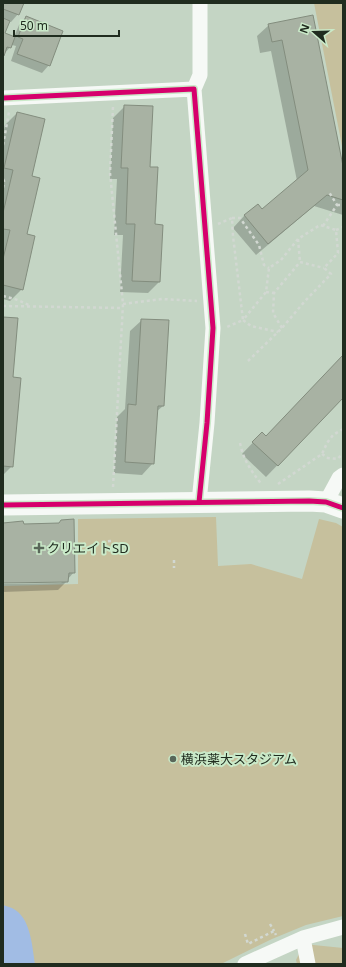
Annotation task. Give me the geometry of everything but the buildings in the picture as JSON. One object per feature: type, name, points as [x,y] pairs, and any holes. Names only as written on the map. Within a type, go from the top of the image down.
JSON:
[{"type":"street","points":[[198,502],[207,423],[213,328],[194,88],[200,74],[200,3]]},
{"type":"street","points":[[7,98],[194,88]]},
{"type":"street","points":[[3,505],[309,501],[334,505],[339,478],[343,475]]},
{"type":"street","points":[[245,964],[303,938],[343,927]]},
{"type":"street","points":[[303,938],[308,964]]},
{"type":"path","points":[[112,504],[123,308],[110,173],[114,93]]},
{"type":"path","points":[[3,145],[7,98]]},
{"type":"path","points":[[3,178],[3,188]]},
{"type":"path","points":[[330,192],[337,205]]},
{"type":"path","points":[[337,205],[343,205]]},
{"type":"path","points":[[323,226],[337,205]]},
{"type":"path","points":[[205,230],[232,218],[240,218],[259,246],[264,264],[269,268]]},
{"type":"path","points":[[232,218],[243,320],[251,326],[278,332]]},
{"type":"path","points":[[213,328],[224,328],[243,320],[266,292],[269,268],[281,260],[298,239],[320,225],[336,230],[343,227]]},
{"type":"path","points":[[324,268],[338,253],[336,230]]},
{"type":"path","points":[[282,328],[273,312],[274,293],[300,262],[298,239]]},
{"type":"path","points":[[248,361],[282,328],[305,300],[331,274],[324,268],[300,262]]},
{"type":"path","points":[[266,292],[274,293]]},
{"type":"path","points":[[3,296],[18,300],[31,306]]},
{"type":"path","points":[[123,304],[162,299],[211,301]]},
{"type":"path","points":[[3,306],[123,308]]},
{"type":"path","points":[[276,485],[322,454],[333,435],[343,429]]},
{"type":"path","points":[[240,443],[242,454],[249,467],[264,487]]},
{"type":"path","points":[[322,454],[328,458],[337,459],[343,454]]},
{"type":"path","points":[[102,542],[111,542]]},
{"type":"path","points":[[174,560],[174,568]]},
{"type":"path","points":[[270,924],[283,946]]},
{"type":"path","points":[[245,934],[248,944],[274,931]]},
{"type":"shaded area","points":[[314,3],[343,3],[342,146]]},
{"type":"shaded area","name":"横浜薬大スタジアム","points":[[216,517],[218,566],[251,564],[302,579],[319,519],[336,523],[343,527],[343,916],[306,925],[272,939],[221,964],[3,964],[3,586],[78,584],[78,519]]},
{"type":"shaded area","points":[[304,944],[343,948],[343,964],[297,964],[296,960]]},
{"type":"water","points":[[3,905],[18,912],[27,925],[30,933],[35,964],[3,964]]},
{"type":"cycle path","points":[[3,98],[194,89],[213,328],[207,423],[199,502]]},
{"type":"cycle path","points":[[3,505],[309,501],[326,502],[343,508]]},
{"type":"place","name":"クリエイトSD","points":[[39,548]]},
{"type":"place","name":"横浜薬大スタジアム","points":[[173,759]]}]
